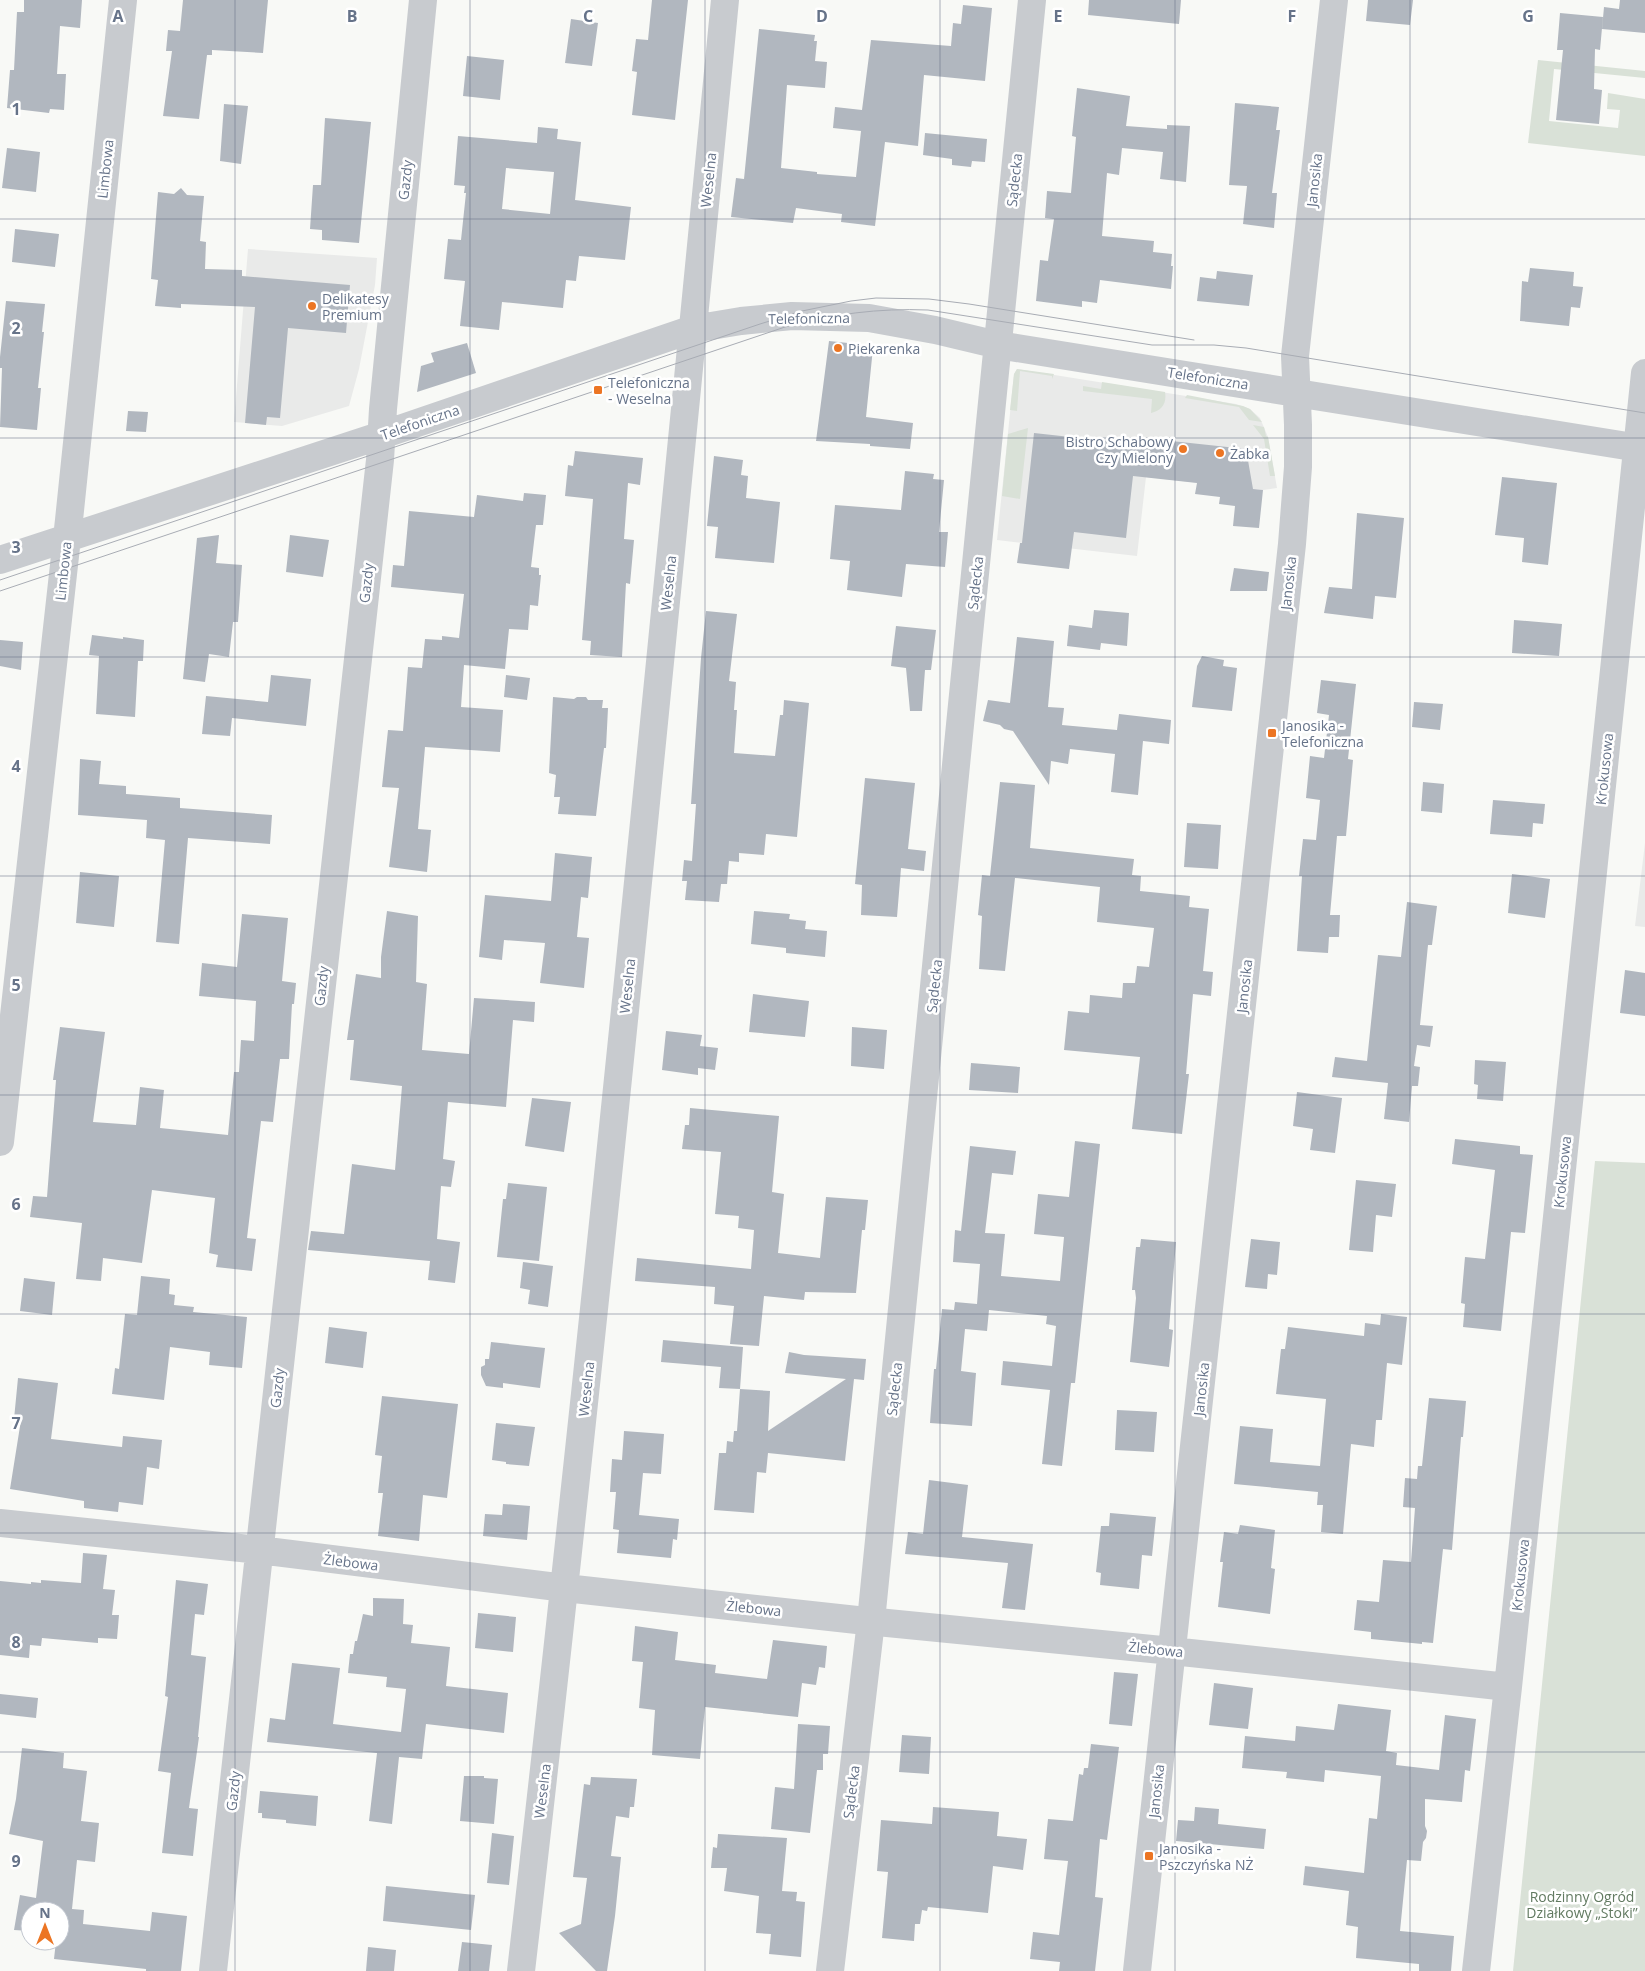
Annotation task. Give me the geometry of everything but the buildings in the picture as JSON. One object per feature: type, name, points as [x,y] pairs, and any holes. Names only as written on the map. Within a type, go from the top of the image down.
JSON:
[{"type":"street","name":"Limbowa","points":[[0,1142],[67,537],[123,0]]},
{"type":"street","name":"Gazdy","points":[[213,1971],[382,435],[384,391],[423,0]]},
{"type":"street","name":"Weselna","points":[[521,1971],[566,1588],[725,0]]},
{"type":"street","name":"Sądecka","points":[[830,1971],[871,1621],[1032,0]]},
{"type":"street","name":"Janosika","points":[[1136,1971],[1292,544],[1298,466],[1297,393],[1294,356],[1334,0]]},
{"type":"street","name":"Telefoniczna","points":[[0,560],[382,435],[693,329],[741,320],[792,316],[869,318],[935,330],[998,345],[1641,449]]},
{"type":"street","name":"Krokusowa","points":[[1476,1971],[1641,449],[1645,373]]},
{"type":"street","name":"Żlebowa","points":[[0,1523],[259,1550],[566,1588],[871,1621],[1508,1686]]},
{"type":"shaded area","points":[[248,249],[377,258],[375,285],[359,369],[349,406],[282,426],[234,422]]},
{"type":"shaded area","points":[[1017,369],[1236,404],[1250,409],[1260,418],[1268,437],[1277,488],[1263,490],[1146,477],[1137,556],[997,540],[1014,374]]},
{"type":"shaded area","points":[[1645,843],[1645,927],[1635,926]]},
{"type":"green space","points":[[1538,60],[1645,71],[1645,78],[1554,69],[1549,121],[1618,128],[1620,110],[1607,109],[1608,93],[1645,99],[1645,156],[1528,143]]},
{"type":"green space","points":[[1017,369],[1054,374],[1052,379],[1052,376],[1020,371],[1017,411],[1010,410],[1014,374]]},
{"type":"green space","points":[[1102,382],[1165,392],[1164,403],[1161,408],[1151,413],[1152,399],[1083,391],[1083,386],[1101,389]]},
{"type":"green space","points":[[1187,395],[1243,406],[1250,409],[1262,422],[1249,420],[1239,407],[1185,398]]},
{"type":"green space","points":[[1253,425],[1264,427],[1268,437],[1275,476],[1270,476],[1264,439]]},
{"type":"green space","points":[[1028,428],[1020,499],[1002,496],[1008,434]]},
{"type":"green space","name":"Rodzinny Ogród Działkowy „Stoki”","points":[[1595,1161],[1645,1163],[1645,1971],[1513,1971]]},
{"type":"tram line","points":[[0,580],[760,324],[802,311],[851,301],[876,298],[929,299],[1194,340]]},
{"type":"tram line","points":[[0,591],[785,327],[856,313],[928,310],[1152,345],[1214,345],[1246,348],[1645,413]]},
{"type":"place","name":"Delikatesy Premium","points":[[312,306]]},
{"type":"place","name":"Piekarenka","points":[[838,348]]},
{"type":"place","name":"Telefoniczna - Weselna","points":[[598,390]]},
{"type":"place","name":"Bistro Schabowy Czy Mielony","points":[[1183,449]]},
{"type":"place","name":"Żabka","points":[[1220,453]]},
{"type":"place","name":"Janosika - Telefoniczna","points":[[1272,733]]},
{"type":"place","name":"Janosika - Pszczyńska NŻ","points":[[1149,1856]]}]
